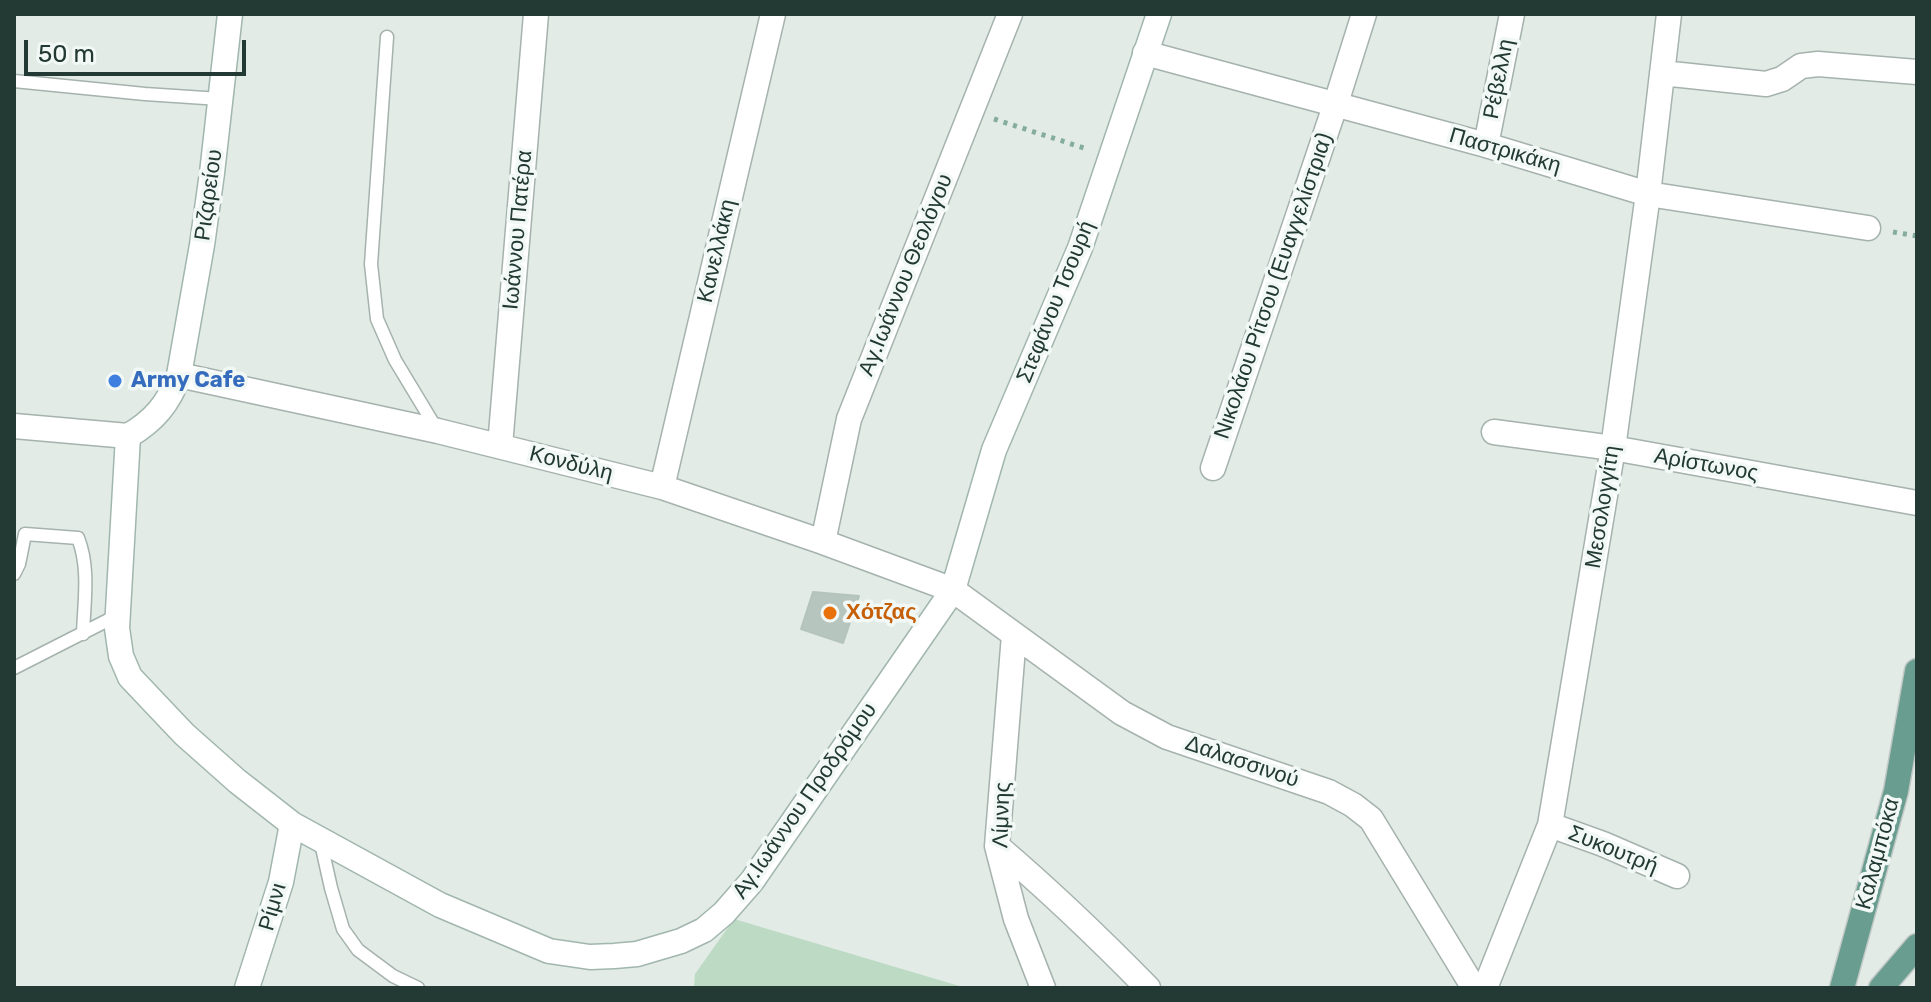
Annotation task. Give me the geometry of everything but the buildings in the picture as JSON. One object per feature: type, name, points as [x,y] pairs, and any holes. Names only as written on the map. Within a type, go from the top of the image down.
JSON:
[{"type":"main road","name":"Καλαμπόκα","points":[[1842,988],[1896,791],[1917,671]]},
{"type":"main road","points":[[1881,988],[1917,946]]},
{"type":"street","name":"Ριζαρείου","points":[[128,436],[154,419],[173,392],[179,375],[202,245],[230,14]]},
{"type":"street","name":"Ιωάννου Πατέρα","points":[[500,446],[536,14]]},
{"type":"street","name":"Κανελλάκη","points":[[662,487],[773,14]]},
{"type":"street","name":"Στεφάνου Τσουρή","points":[[953,590],[994,450],[1080,248],[1159,14]]},
{"type":"street","name":"Νικολάου Ρίτσου (Ευαγγελίστρια)","points":[[1213,468],[1364,14]]},
{"type":"street","name":"Ρέβελλη","points":[[1486,145],[1512,14]]},
{"type":"street","name":"Μεσολογγίτη","points":[[1485,988],[1550,825],[1613,448],[1669,14]]},
{"type":"street","name":"Αγ.Ιωάννου Θεολόγου","points":[[823,542],[849,419],[1006,15]]},
{"type":"street","name":"Παστρικάκη","points":[[1145,53],[1486,145],[1648,194],[1868,228]]},
{"type":"street","points":[[1662,73],[1766,84],[1782,79],[1801,66],[1818,64],[1917,72]]},
{"type":"street","name":"Κονδύλη","points":[[179,375],[438,431],[662,487],[953,590]]},
{"type":"street","points":[[14,426],[128,436]]},
{"type":"street","name":"Αρίστωνος","points":[[1494,432],[1613,448],[1917,503]]},
{"type":"street","name":"Αγ.Ιωάννου Προδρόμου","points":[[128,436],[117,628],[121,656],[130,677],[184,734],[292,824],[440,905],[549,951],[570,956],[637,954],[681,941],[704,930],[724,913],[752,881],[953,590]]},
{"type":"street","name":"Δαλασσινού","points":[[953,590],[1122,713],[1167,737],[1296,779],[1353,805],[1371,819],[1474,988]]},
{"type":"street","name":"Λίμνης","points":[[1014,635],[997,846],[1016,919],[1043,988]]},
{"type":"street","name":"Ρίμνι","points":[[247,988],[281,882],[292,824]]},
{"type":"street","name":"Συκουτρή","points":[[1550,825],[1677,876]]},
{"type":"street","points":[[997,846],[1060,901],[1148,988]]},
{"type":"lane","points":[[387,37],[371,264],[377,319],[395,360],[438,431]]},
{"type":"lane","points":[[14,81],[220,99]]},
{"type":"lane","points":[[14,574],[19,564],[20,535],[78,538],[85,564],[83,634]]},
{"type":"lane","points":[[14,668],[118,615]]},
{"type":"lane","points":[[320,839],[343,929],[358,950],[393,976],[418,988]]},
{"type":"path","points":[[1006,123],[1111,157]]},
{"type":"green space","points":[[734,919],[966,988],[694,988],[695,974]]},
{"type":"place","name":"Army Cafe","points":[[115,381]]},
{"type":"place","name":"Χότζας","points":[[830,613]]}]
